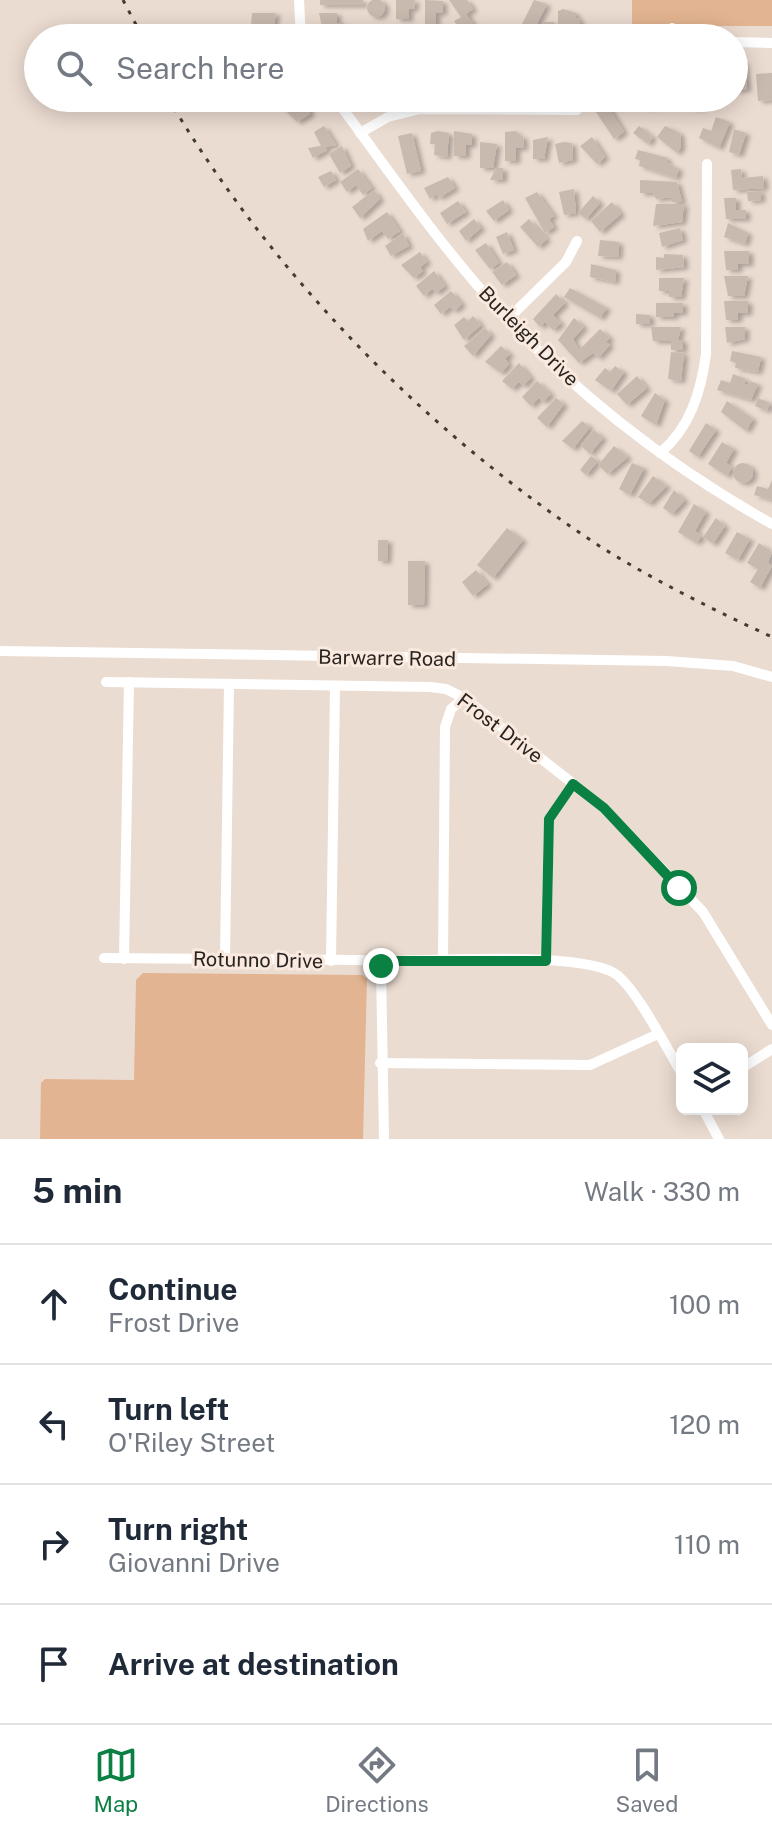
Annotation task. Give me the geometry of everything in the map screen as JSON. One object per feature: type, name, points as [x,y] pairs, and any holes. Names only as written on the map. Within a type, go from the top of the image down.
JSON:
[{"type":"street","points":[[299,0],[300,24]]},
{"type":"street","points":[[748,42],[772,43]]},
{"type":"street","name":"Burleigh Drive","points":[[345,112],[433,232],[508,319],[587,393],[660,453],[710,489],[772,524]]},
{"type":"street","points":[[360,133],[388,117],[408,112]]},
{"type":"street","points":[[660,453],[682,429],[703,378],[706,354],[707,164]]},
{"type":"street","points":[[508,319],[566,262],[577,241]]},
{"type":"street","name":"Barwarre Road","points":[[0,651],[667,661],[733,666],[772,677]]},
{"type":"street","name":"Frost Drive","points":[[106,682],[430,687],[446,689],[464,698],[604,808],[710,920],[772,1025]]},
{"type":"street","points":[[124,959],[129,682]]},
{"type":"street","points":[[225,959],[229,685]]},
{"type":"street","points":[[331,961],[335,687]]},
{"type":"street","points":[[443,960],[445,727],[451,709],[464,698]]},
{"type":"street","points":[[546,961],[549,819],[573,784]]},
{"type":"street","name":"Rotunno Drive","points":[[104,958],[375,961],[381,966],[390,961],[443,960],[590,964],[616,973],[676,1064]]},
{"type":"street","points":[[381,966],[380,1063],[384,1139]]},
{"type":"street","points":[[380,1063],[590,1065],[658,1034]]},
{"type":"street","points":[[748,1064],[772,1049]]},
{"type":"street","points":[[706,1115],[719,1139]]},
{"type":"shaded area","points":[[632,0],[772,0],[772,26],[632,24]]},
{"type":"shaded area","points":[[143,973],[362,975],[367,979],[363,1139],[40,1139],[41,1083],[45,1079],[134,1080],[136,980]]},
{"type":"building","points":[[376,-1],[383,1],[383,15],[376,17],[369,15],[367,8],[369,1]]},
{"type":"building","points":[[320,0],[363,0],[363,5],[320,5]]},
{"type":"building","points":[[396,0],[415,0],[414,9],[409,9],[409,19],[396,19]]},
{"type":"building","points":[[425,0],[443,1],[443,13],[436,13],[436,24],[425,24]]},
{"type":"building","points":[[449,0],[467,0],[473,9],[466,14],[473,24],[456,24],[454,21],[461,17]]},
{"type":"building","points":[[534,0],[547,4],[537,24],[522,24]]},
{"type":"building","points":[[563,9],[576,13],[580,24],[558,24],[558,11]]},
{"type":"building","points":[[252,13],[276,13],[274,24],[251,24]]},
{"type":"building","points":[[319,13],[337,13],[337,23],[344,23],[344,24],[321,24]]},
{"type":"building","points":[[772,73],[772,100],[758,101],[756,74]]},
{"type":"building","points":[[287,112],[310,112],[310,114],[297,122]]},
{"type":"building","points":[[596,112],[611,112],[624,132],[614,139]]},
{"type":"building","points":[[716,117],[730,122],[719,148],[699,138],[703,128],[711,131]]},
{"type":"building","points":[[324,126],[336,145],[325,147],[327,150],[313,158],[308,148],[321,146],[314,132]]},
{"type":"building","points":[[639,126],[653,137],[648,144],[633,133]]},
{"type":"building","points":[[665,126],[680,133],[681,147],[677,153],[657,137]]},
{"type":"building","points":[[734,129],[746,133],[739,155],[729,152]]},
{"type":"building","points":[[454,131],[472,134],[472,145],[466,145],[466,156],[454,156]]},
{"type":"building","points":[[517,131],[517,135],[523,136],[524,148],[516,148],[516,161],[505,161],[505,132]]},
{"type":"building","points":[[412,133],[421,171],[407,174],[398,136]]},
{"type":"building","points":[[431,133],[449,133],[447,157],[434,155],[435,144],[430,144]]},
{"type":"building","points":[[548,137],[544,159],[533,159],[533,140]]},
{"type":"building","points":[[592,137],[605,157],[597,164],[580,146]]},
{"type":"building","points":[[480,142],[497,144],[493,168],[480,168]]},
{"type":"building","points":[[572,143],[573,160],[559,163],[555,144]]},
{"type":"building","points":[[342,146],[351,166],[340,173],[329,154]]},
{"type":"building","points":[[638,150],[668,158],[666,162],[679,169],[676,178],[639,166],[640,160],[635,159]]},
{"type":"building","points":[[496,168],[503,168],[503,180],[490,180]]},
{"type":"building","points":[[358,169],[372,188],[363,195],[356,185],[347,192],[340,182]]},
{"type":"building","points":[[741,169],[742,178],[763,176],[764,188],[733,190],[731,170]]},
{"type":"building","points":[[331,171],[336,180],[324,187],[318,177]]},
{"type":"building","points":[[448,177],[455,188],[439,198],[437,194],[430,199],[424,188]]},
{"type":"building","points":[[640,180],[677,182],[682,202],[672,202],[672,197],[656,199],[653,193],[640,193]]},
{"type":"building","points":[[574,189],[576,213],[564,215],[559,192]]},
{"type":"building","points":[[374,190],[380,199],[360,218],[352,207]]},
{"type":"building","points":[[761,191],[761,200],[748,201],[747,192]]},
{"type":"building","points":[[537,192],[554,216],[549,219],[554,227],[545,233],[525,198]]},
{"type":"building","points":[[593,196],[600,203],[586,219],[578,213]]},
{"type":"building","points":[[724,198],[736,198],[736,210],[746,210],[746,219],[726,219]]},
{"type":"building","points":[[503,200],[509,210],[494,221],[486,211]]},
{"type":"building","points":[[458,201],[466,212],[447,224],[440,213]]},
{"type":"building","points":[[612,202],[621,214],[600,232],[591,221]]},
{"type":"building","points":[[656,204],[684,204],[682,222],[653,226]]},
{"type":"building","points":[[387,212],[400,231],[388,239],[382,231],[368,241],[363,229]]},
{"type":"building","points":[[474,219],[481,228],[466,241],[459,231]]},
{"type":"building","points":[[529,219],[547,239],[538,247],[520,227]]},
{"type":"building","points":[[728,223],[748,233],[745,244],[724,237]]},
{"type":"building","points":[[680,228],[683,240],[662,247],[659,233]]},
{"type":"building","points":[[507,232],[514,250],[503,254],[496,237]]},
{"type":"building","points":[[403,233],[409,246],[391,256],[385,246]]},
{"type":"building","points":[[600,240],[619,242],[618,257],[598,256]]},
{"type":"building","points":[[486,243],[499,263],[490,269],[475,250]]},
{"type":"building","points":[[724,251],[749,251],[749,264],[738,264],[738,270],[726,270]]},
{"type":"building","points":[[420,252],[427,262],[420,267],[423,271],[414,278],[401,265]]},
{"type":"building","points":[[664,254],[683,255],[684,267],[656,270],[656,257],[664,258]]},
{"type":"building","points":[[507,262],[516,275],[502,285],[492,272]]},
{"type":"building","points":[[591,264],[616,270],[615,282],[590,277]]},
{"type":"building","points":[[434,271],[445,286],[436,293],[432,289],[424,296],[416,286]]},
{"type":"building","points":[[724,276],[748,276],[744,296],[728,296]]},
{"type":"building","points":[[659,278],[684,278],[681,297],[669,297],[669,291],[659,291]]},
{"type":"building","points":[[570,288],[607,308],[600,318],[564,297]]},
{"type":"building","points":[[451,291],[462,304],[454,311],[450,307],[441,314],[434,305]]},
{"type":"building","points":[[556,294],[565,303],[553,315],[561,323],[553,330],[545,322],[540,327],[533,319]]},
{"type":"building","points":[[724,301],[748,301],[748,313],[738,313],[738,320],[726,320]]},
{"type":"building","points":[[656,303],[683,303],[683,313],[674,313],[674,317],[656,317]]},
{"type":"building","points":[[636,314],[650,315],[650,324],[636,324]]},
{"type":"building","points":[[473,316],[481,325],[464,340],[454,325],[464,317],[468,321]]},
{"type":"building","points":[[574,318],[584,327],[573,339],[579,350],[600,329],[610,338],[606,342],[610,345],[598,358],[593,353],[579,363],[558,340]]},
{"type":"building","points":[[651,327],[681,327],[678,340],[683,340],[683,350],[671,350],[671,341],[653,341]]},
{"type":"building","points":[[725,327],[745,327],[745,339],[727,343]]},
{"type":"building","points":[[485,328],[491,335],[473,356],[464,346]]},
{"type":"building","points":[[501,346],[510,354],[505,359],[509,364],[501,373],[485,362]]},
{"type":"building","points":[[732,351],[761,357],[758,372],[735,368],[736,363],[730,361]]},
{"type":"building","points":[[671,352],[684,353],[681,381],[668,379]]},
{"type":"building","points":[[519,363],[531,378],[523,386],[519,382],[512,389],[502,381]]},
{"type":"building","points":[[615,366],[624,372],[611,391],[595,380],[605,368],[610,372]]},
{"type":"building","points":[[733,374],[746,379],[744,384],[749,385],[750,381],[758,384],[751,400],[717,390],[721,380],[730,383]]},
{"type":"building","points":[[637,376],[647,388],[627,405],[617,394]]},
{"type":"building","points":[[537,381],[551,394],[543,402],[539,398],[531,406],[522,397]]},
{"type":"building","points":[[655,393],[665,400],[656,425],[641,416]]},
{"type":"building","points":[[556,398],[564,404],[547,427],[537,418]]},
{"type":"building","points":[[758,398],[770,403],[767,411],[755,406]]},
{"type":"building","points":[[727,401],[753,419],[746,431],[721,412]]},
{"type":"building","points":[[582,421],[590,427],[573,449],[562,441]]},
{"type":"building","points":[[706,423],[716,430],[698,457],[689,451]]},
{"type":"building","points":[[594,430],[603,438],[590,454],[581,446]]},
{"type":"building","points":[[722,442],[734,449],[726,463],[732,467],[727,476],[708,464]]},
{"type":"building","points":[[614,446],[628,457],[608,474],[598,465]]},
{"type":"building","points":[[591,456],[598,461],[586,475],[580,470]]},
{"type":"building","points":[[632,463],[644,468],[630,495],[619,489]]},
{"type":"building","points":[[743,463],[750,466],[753,473],[750,480],[743,483],[736,480],[733,473],[736,466]]},
{"type":"building","points":[[653,476],[667,486],[649,504],[638,497]]},
{"type":"building","points":[[772,480],[772,500],[754,495],[757,486],[768,489]]},
{"type":"building","points":[[674,490],[685,500],[672,514],[663,508]]},
{"type":"building","points":[[694,504],[706,512],[695,531],[702,536],[696,543],[678,532]]},
{"type":"building","points":[[716,518],[725,526],[713,544],[703,537]]},
{"type":"building","points":[[507,528],[523,540],[493,578],[477,565]]},
{"type":"building","points":[[737,532],[750,539],[738,560],[725,553]]},
{"type":"building","points":[[378,540],[388,540],[387,561],[378,561]]},
{"type":"building","points":[[759,543],[772,552],[768,563],[772,566],[760,588],[750,582],[758,569],[747,563]]},
{"type":"building","points":[[408,561],[425,561],[424,605],[408,605]]},
{"type":"building","points":[[476,570],[488,584],[473,596],[462,582]]},
{"type":"railway","points":[[123,0],[136,24]]},
{"type":"railway","points":[[177,112],[256,228],[306,289],[415,402],[475,454],[601,547],[685,595],[772,637]]},
{"type":"route","points":[[381,966],[390,961],[546,961],[549,819],[557,803],[573,784],[604,808],[679,888]]}]
